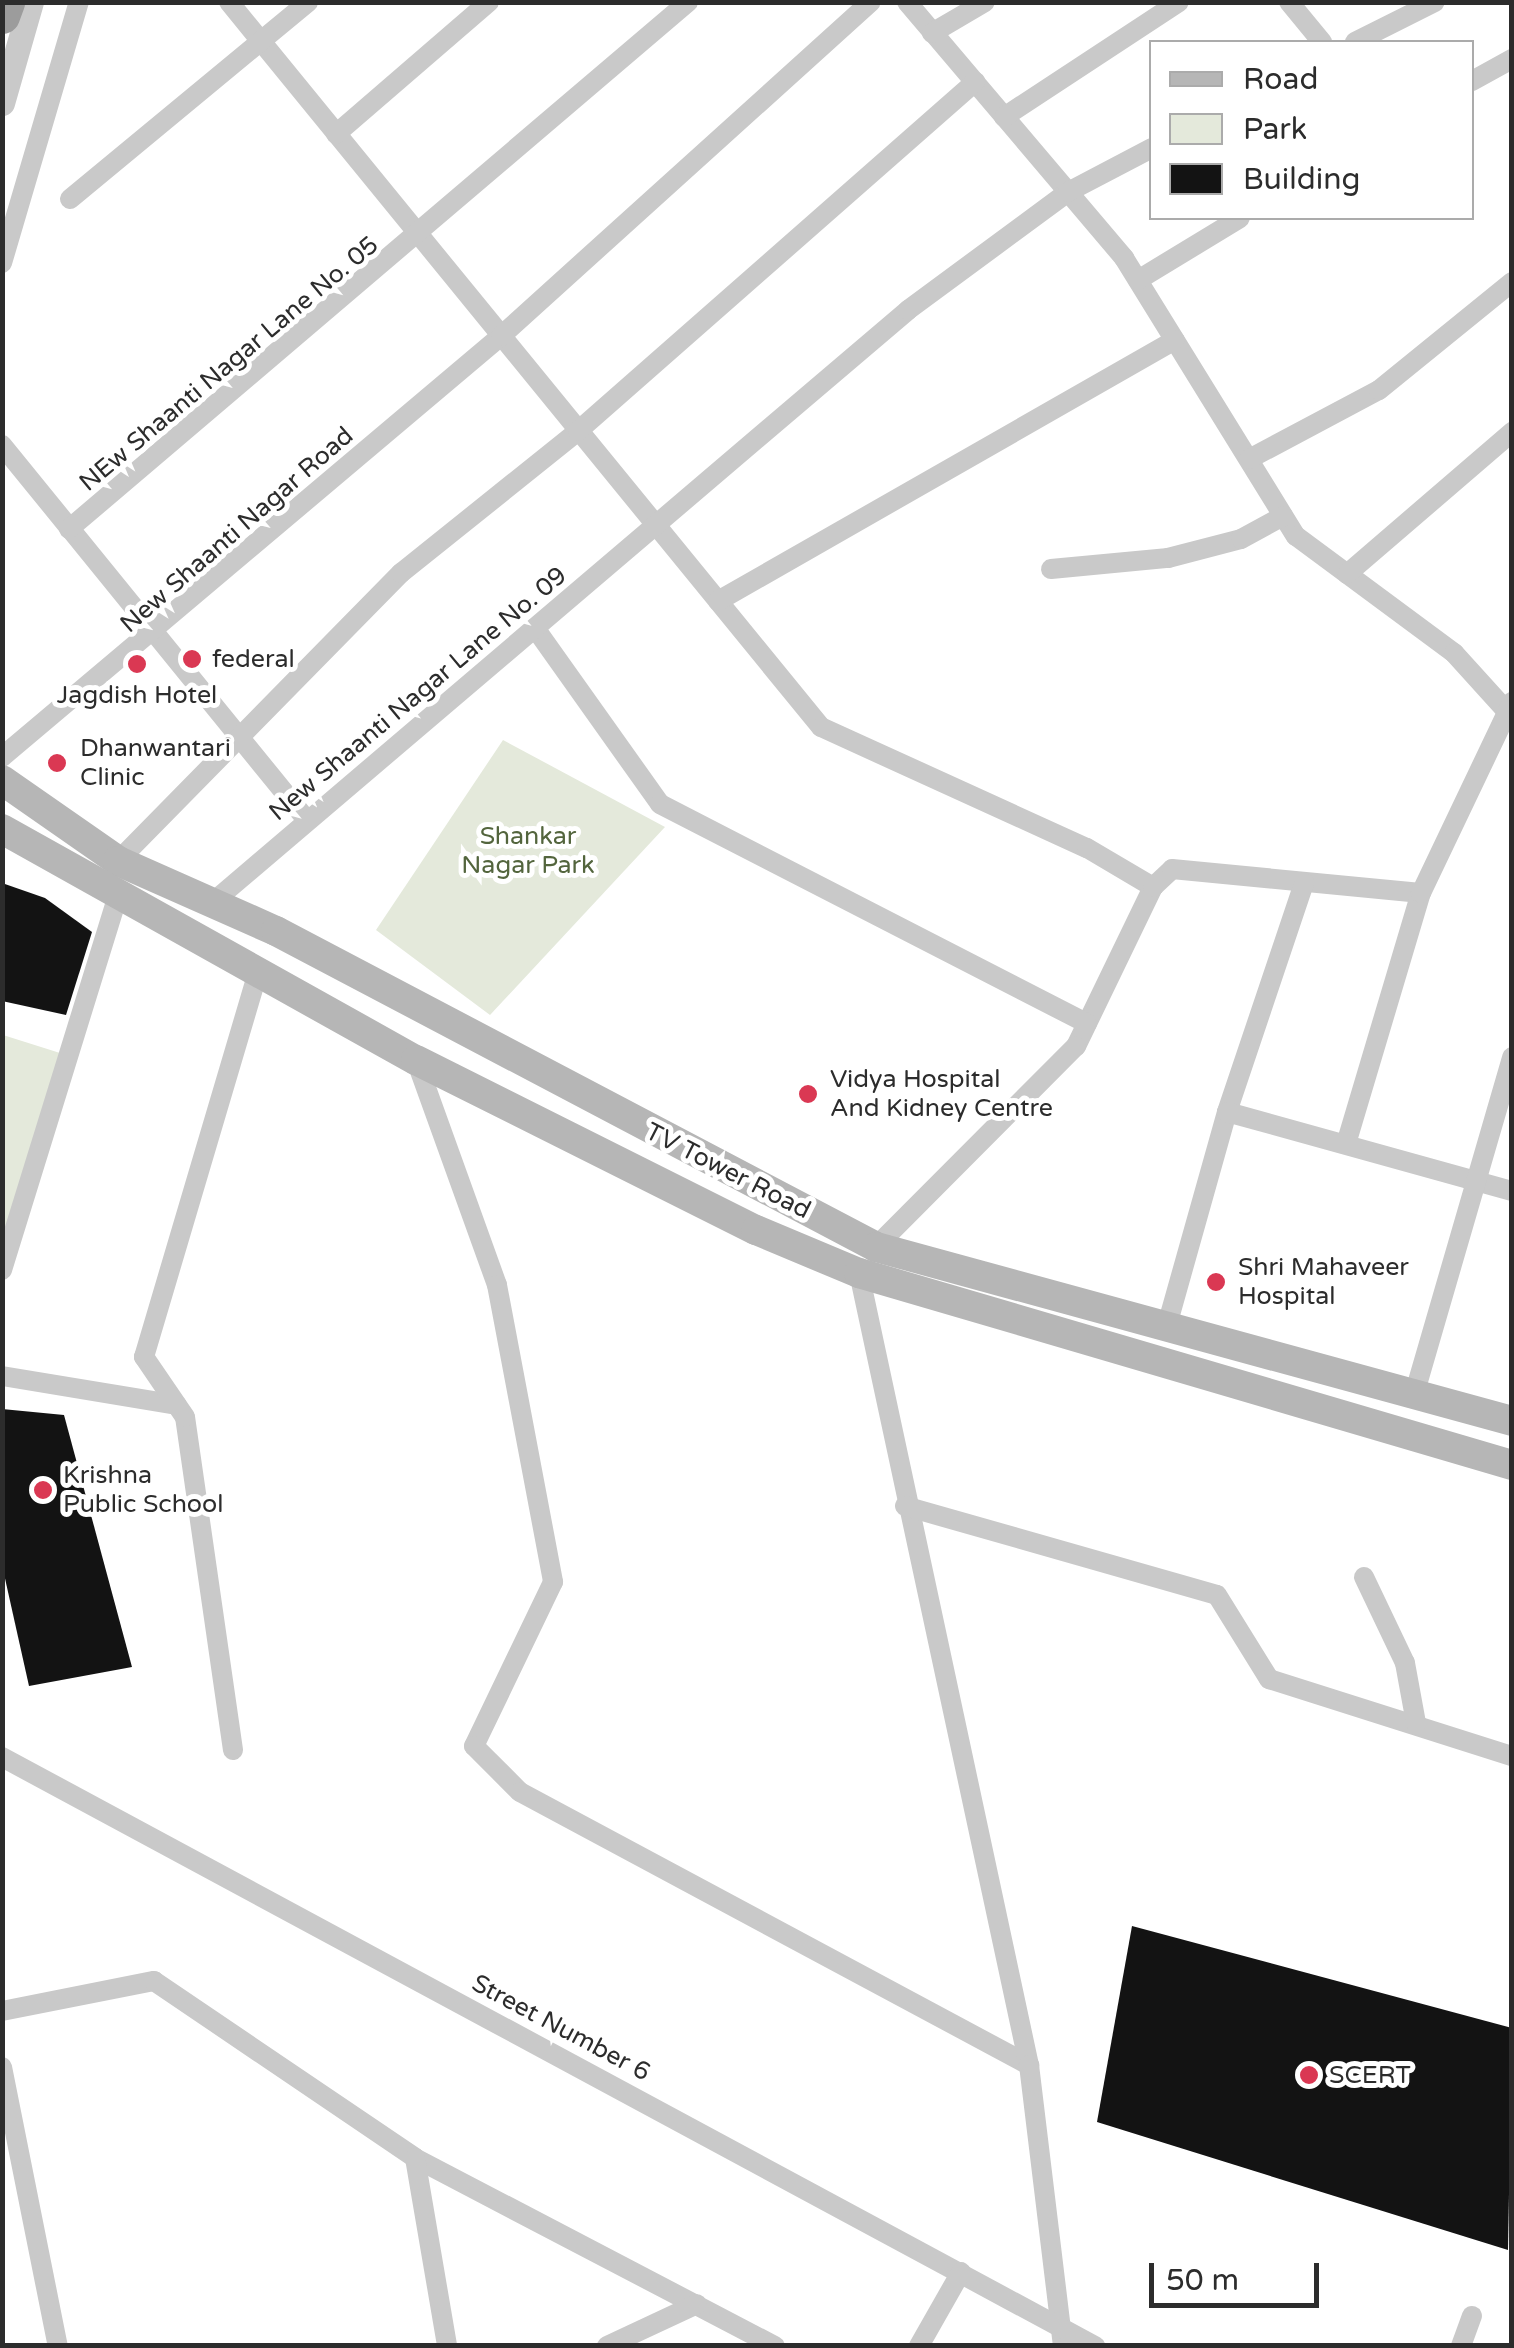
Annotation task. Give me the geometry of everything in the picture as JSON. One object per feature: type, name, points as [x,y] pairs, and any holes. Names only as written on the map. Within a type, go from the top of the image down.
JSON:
[{"type":"highway","points":[[2,16],[6,2]]},
{"type":"main road","name":"TV Tower Road","points":[[2,780],[118,861],[213,902],[876,1247],[1512,1421]]},
{"type":"main road","name":"TV Tower Road","points":[[2,829],[116,901],[259,969],[416,1060],[859,1273],[1512,1466]]},
{"type":"street","points":[[2,103],[31,2]]},
{"type":"street","points":[[2,263],[79,2]]},
{"type":"street","points":[[229,2],[821,727],[1087,848],[1153,887]]},
{"type":"street","points":[[70,199],[264,45],[308,2]]},
{"type":"street","points":[[336,134],[489,2]]},
{"type":"street","name":"NEw Shaanti Nagar Lane No. 05","points":[[69,529],[420,238],[688,2]]},
{"type":"street","name":"New Shaanti Nagar Road","points":[[2,757],[154,635],[501,336],[871,2]]},
{"type":"street","points":[[907,2],[1138,280],[1283,516],[1347,574],[1454,653],[1508,708],[1421,893],[1346,1144]]},
{"type":"street","points":[[932,33],[985,2]]},
{"type":"street","points":[[1004,117],[1179,2]]},
{"type":"street","points":[[1289,2],[1320,40]]},
{"type":"street","points":[[1359,40],[1435,2]]},
{"type":"street","points":[[1474,80],[1512,59]]},
{"type":"street","points":[[118,861],[236,734],[401,573],[578,431],[975,82]]},
{"type":"street","name":"New Shaanti Nagar Lane No. 09","points":[[213,902],[908,310],[1068,192],[1149,150]]},
{"type":"street","points":[[1138,280],[1237,220]]},
{"type":"street","points":[[1248,459],[1379,390],[1512,282]]},
{"type":"street","points":[[718,601],[1174,340]]},
{"type":"street","points":[[1347,574],[1512,432]]},
{"type":"street","points":[[2,445],[306,819]]},
{"type":"street","points":[[1051,570],[1168,558],[1242,540],[1283,516]]},
{"type":"street","points":[[535,628],[660,804],[1087,1023]]},
{"type":"street","points":[[876,1247],[1076,1046],[1153,887],[1172,869],[1421,893]]},
{"type":"street","points":[[1166,1329],[1227,1112],[1304,883]]},
{"type":"street","points":[[2,1270],[116,901]]},
{"type":"street","points":[[233,1750],[177,1405],[144,1357],[259,969]]},
{"type":"street","points":[[1414,1395],[1512,1057]]},
{"type":"street","points":[[416,1060],[496,1285],[553,1582],[474,1746],[520,1792],[1029,2065]]},
{"type":"street","points":[[1227,1112],[1512,1191]]},
{"type":"street","points":[[859,1273],[905,1506],[1029,2065],[1057,2324],[1064,2346]]},
{"type":"street","points":[[2,1376],[177,1405]]},
{"type":"street","points":[[905,1506],[1217,1594],[1269,1679],[1512,1756]]},
{"type":"street","points":[[1364,1577],[1405,1663],[1416,1723]]},
{"type":"street","name":"Street Number 6","points":[[2,1757],[1095,2346]]},
{"type":"street","points":[[2,2010],[154,1981],[416,2158],[776,2346]]},
{"type":"street","points":[[2,2068],[58,2346]]},
{"type":"street","points":[[416,2158],[447,2346]]},
{"type":"street","points":[[919,2346],[961,2272]]},
{"type":"street","points":[[607,2346],[697,2304]]},
{"type":"street","points":[[1461,2346],[1472,2316]]},
{"type":"green space","name":"Shankar Nagar Park","points":[[503,740],[665,827],[490,1015],[376,930]]},
{"type":"green space","points":[[3,1035],[60,1053],[3,1270]]},
{"type":"building","points":[[2,883],[45,898],[92,932],[66,1015],[2,1001]]},
{"type":"building","name":"Krishna Public School","points":[[2,1409],[64,1415],[132,1667],[29,1686],[2,1565]]},
{"type":"building","name":"SCERT","points":[[1132,1926],[1512,2028],[1508,2250],[1097,2122]]},
{"type":"place","name":"federal","points":[[192,659]]},
{"type":"place","name":"Jagdish Hotel","points":[[137,664]]},
{"type":"place","name":"Dhanwantari Clinic","points":[[57,763]]},
{"type":"place","name":"Vidya Hospital And Kidney Centre","points":[[808,1094]]},
{"type":"place","name":"Shri Mahaveer Hospital","points":[[1216,1282]]},
{"type":"place","name":"Krishna Public School","points":[[43,1490]]},
{"type":"place","name":"SCERT","points":[[1309,2075]]}]
